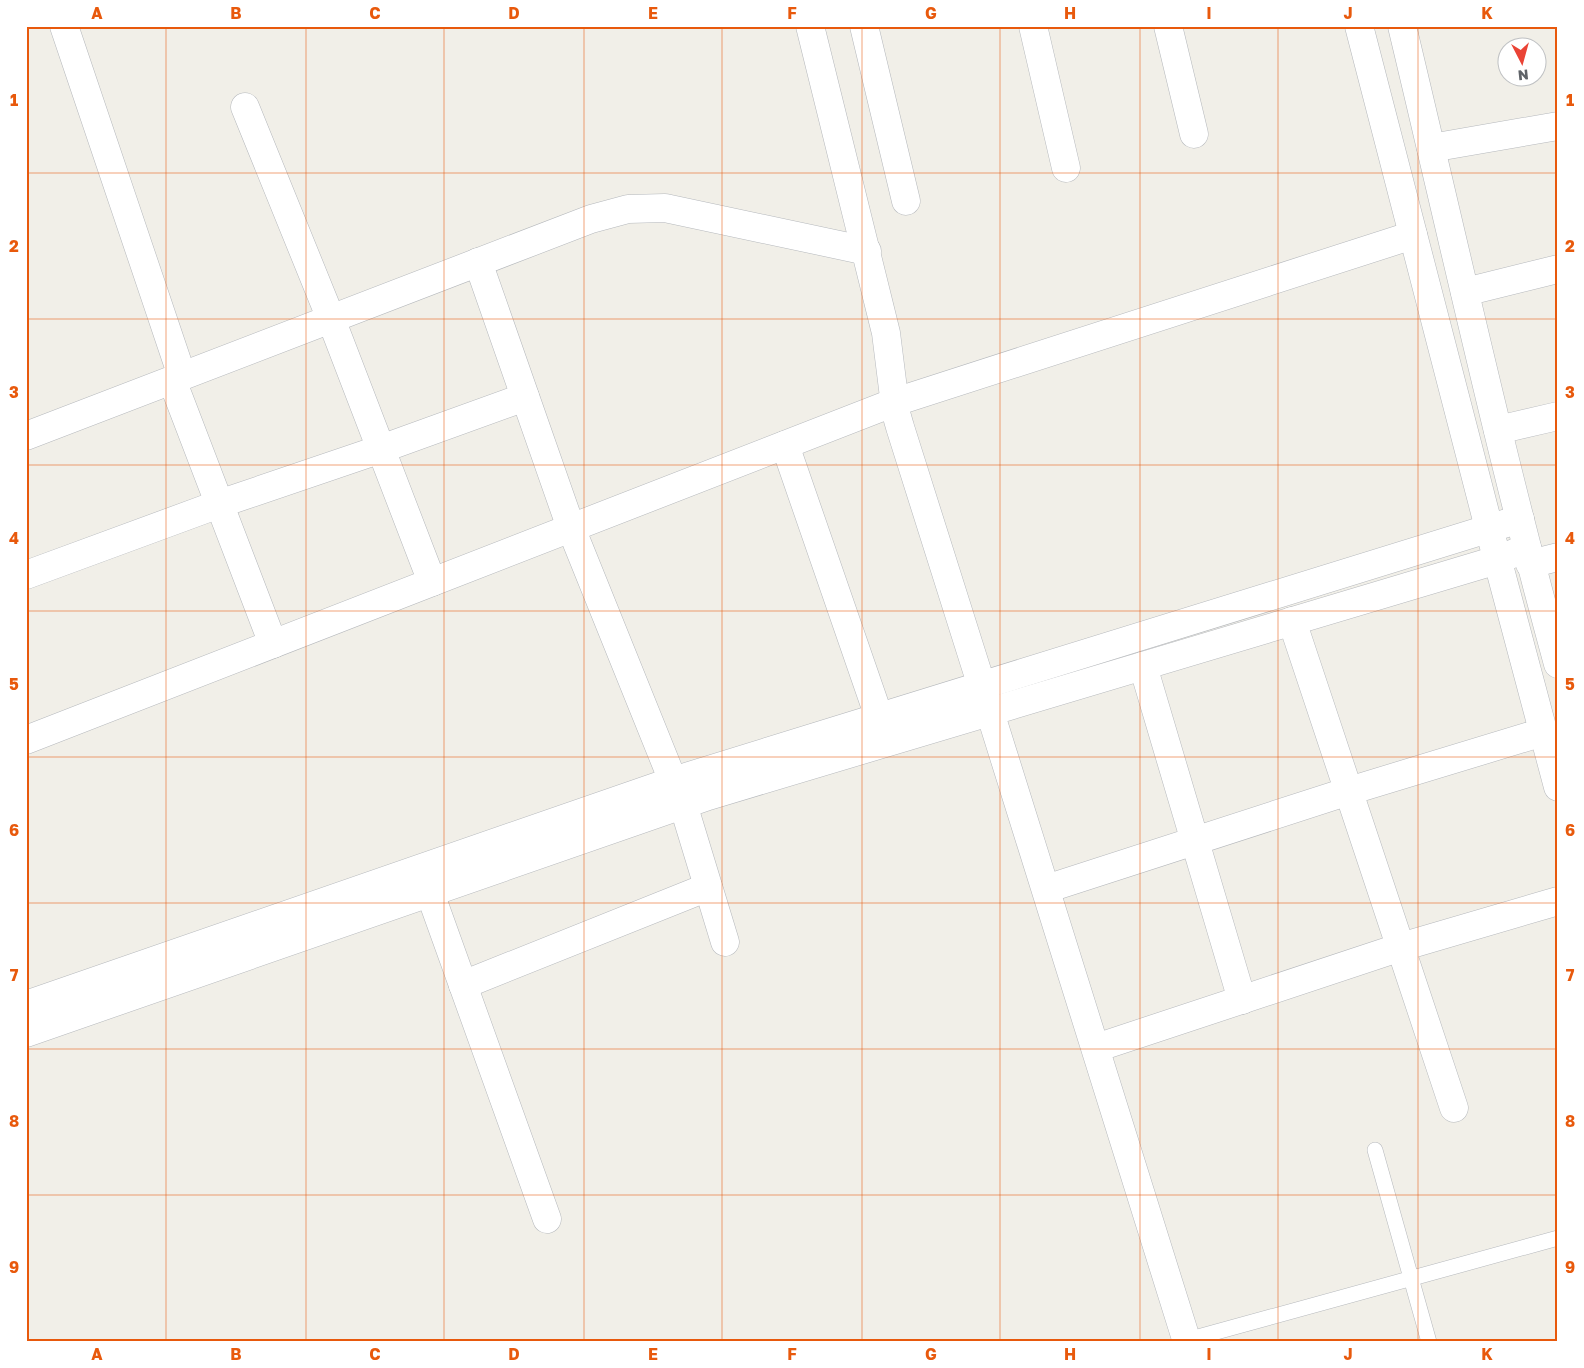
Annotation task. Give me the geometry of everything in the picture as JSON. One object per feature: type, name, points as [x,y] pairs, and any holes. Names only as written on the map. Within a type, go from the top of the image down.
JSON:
[{"type":"street","points":[[64,26],[219,504],[273,644]]},
{"type":"street","points":[[810,26],[886,333],[900,427],[1187,1341]]},
{"type":"street","points":[[864,26],[906,201]]},
{"type":"street","points":[[1034,26],[1066,168]]},
{"type":"street","points":[[1168,26],[1194,134]]},
{"type":"street","points":[[1359,26],[1497,560],[1558,787]]},
{"type":"street","points":[[1402,26],[1498,430],[1558,664]]},
{"type":"street","points":[[245,107],[331,319],[432,582]]},
{"type":"street","points":[[1431,148],[1558,126]]},
{"type":"street","points":[[26,436],[591,219],[628,209],[665,208],[866,251]]},
{"type":"street","points":[[26,740],[895,402],[1413,235]]},
{"type":"street","points":[[478,262],[571,528],[678,792],[725,942]]},
{"type":"street","points":[[1465,292],[1558,269]]},
{"type":"street","points":[[26,575],[219,504],[381,449],[525,397]]},
{"type":"street","points":[[1498,430],[1558,416]]},
{"type":"street","points":[[785,445],[879,717]]},
{"type":"street","points":[[26,1033],[430,892],[678,792],[879,717],[1520,519]]},
{"type":"street","points":[[26,1005],[678,792],[990,712],[1497,560],[1529,556],[1558,557]]},
{"type":"street","points":[[1292,621],[1454,1108]]},
{"type":"street","points":[[1143,666],[1242,1000]]},
{"type":"street","points":[[1046,889],[1348,791],[1543,732]]},
{"type":"street","points":[[463,985],[708,887]]},
{"type":"street","points":[[430,892],[547,1218]]},
{"type":"street","points":[[1096,1048],[1401,947],[1558,901]]},
{"type":"lane","points":[[1375,1150],[1429,1342]]},
{"type":"lane","points":[[1187,1341],[1558,1238]]}]
